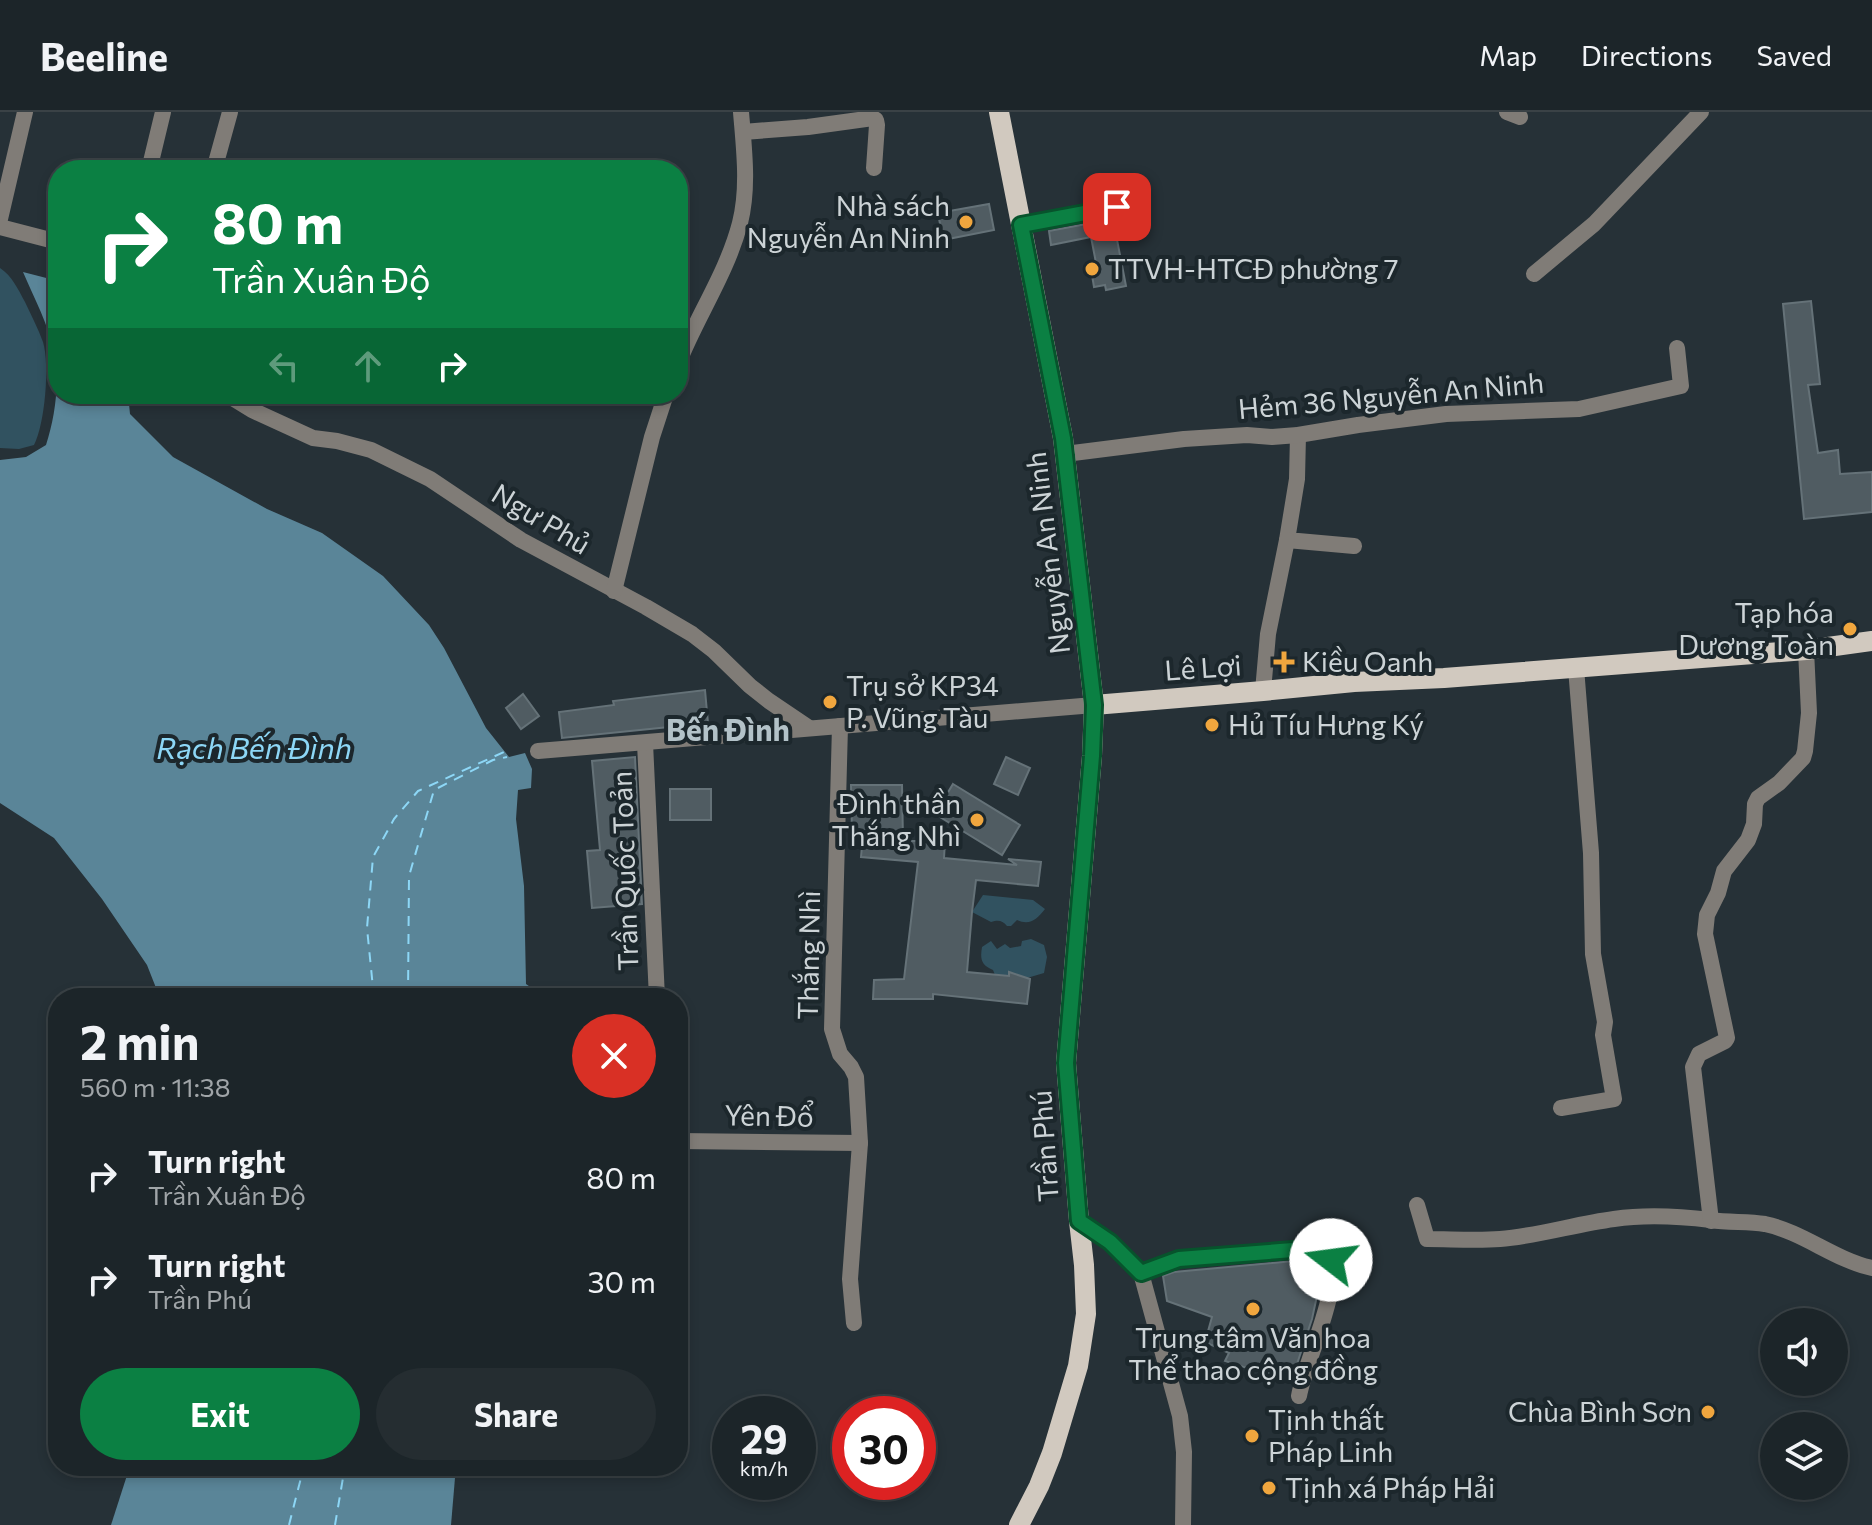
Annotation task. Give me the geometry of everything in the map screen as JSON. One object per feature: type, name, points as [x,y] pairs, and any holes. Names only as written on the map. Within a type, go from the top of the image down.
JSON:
[{"type":"main road","name":"Nguyễn An Ninh","points":[[999,112],[1065,454],[1094,705]]},
{"type":"main road","name":"Lê Lợi","points":[[1094,705],[1354,682],[1806,650],[1872,641]]},
{"type":"main road","name":"Trần Phú","points":[[1019,1525],[1052,1453],[1078,1366],[1086,1314],[1066,1063],[1094,705]]},
{"type":"street","points":[[0,219],[25,112]]},
{"type":"street","points":[[151,160],[163,112]]},
{"type":"street","points":[[217,160],[230,112]]},
{"type":"street","points":[[688,340],[722,273],[740,222],[745,161],[741,112]]},
{"type":"street","points":[[1534,274],[1594,224],[1701,112]]},
{"type":"street","points":[[743,132],[873,118],[877,125],[874,168]]},
{"type":"street","points":[[1021,225],[1117,207]]},
{"type":"street","points":[[0,227],[48,239]]},
{"type":"street","name":"Hẻm 36 Nguyễn An Ninh","points":[[1065,454],[1209,437],[1298,435],[1446,414],[1579,409],[1681,386],[1677,348]]},
{"type":"street","name":"Ngư Phủ","points":[[242,404],[313,438],[371,450],[430,479],[521,540],[692,634],[750,686],[809,728]]},
{"type":"street","points":[[614,591],[663,404]]},
{"type":"street","points":[[1263,691],[1268,634],[1297,479],[1298,435]]},
{"type":"street","points":[[1287,540],[1354,546]]},
{"type":"street","points":[[1711,1221],[1693,1067],[1699,1054],[1727,1038],[1705,934],[1707,915],[1724,871],[1748,840],[1758,798],[1779,783],[1803,758],[1809,713],[1806,650]]},
{"type":"street","points":[[1561,1108],[1614,1099],[1593,954],[1591,853],[1576,668]]},
{"type":"street","name":"Lê Lợi","points":[[538,751],[1094,705]]},
{"type":"street","name":"Thắng Nhì","points":[[840,726],[832,1029],[840,1054],[856,1077],[860,1143],[850,1279],[854,1323]]},
{"type":"street","name":"Trần Quốc Toản","points":[[645,743],[657,988]]},
{"type":"street","name":"Yên Đổ","points":[[688,1141],[860,1143]]},
{"type":"street","points":[[1417,1205],[1427,1239],[1501,1239],[1647,1215],[1697,1217],[1711,1221],[1738,1220],[1768,1225],[1872,1268]]},
{"type":"street","points":[[1079,1221],[1110,1242],[1141,1273],[1180,1416],[1184,1452],[1183,1525]]},
{"type":"street","points":[[1141,1273],[1179,1259],[1306,1249],[1328,1253],[1331,1260],[1328,1303],[1299,1396]]},
{"type":"shaded area","points":[[0,268],[22,297],[45,352],[45,394],[38,435],[34,445],[19,449],[0,448]]},
{"type":"shaded area","points":[[983,895],[1033,900],[1045,909],[1033,920],[1017,920],[1007,926],[972,912]]},
{"type":"shaded area","points":[[1031,939],[1044,945],[1047,957],[1044,973],[1027,978],[1009,972],[1009,976],[995,975],[982,961],[982,947],[991,941],[997,949],[1005,944],[1010,948],[1021,946],[1022,941]]},
{"type":"water","name":"Rạch Bến Đình","points":[[23,272],[48,278],[48,331]]},
{"type":"water","name":"Rạch Bến Đình","points":[[55,404],[129,404],[130,414],[173,457],[267,509],[322,533],[383,576],[429,625],[486,728],[509,757],[525,753],[532,769],[531,788],[518,790],[516,819],[524,886],[526,984],[532,988],[156,988],[147,965],[102,899],[54,838],[0,803],[0,460],[26,457],[46,445]]},
{"type":"water","points":[[127,1476],[455,1476],[451,1525],[111,1525]]},
{"type":"building","name":"Nhà sách Nguyễn An Ninh","points":[[989,204],[994,230],[943,240],[938,213]]},
{"type":"building","points":[[1113,219],[1126,286],[1106,290],[1105,285],[1094,287],[1091,269],[1097,268],[1091,237],[1051,245],[1049,231]]},
{"type":"building","points":[[1811,301],[1820,384],[1808,385],[1818,453],[1838,450],[1840,474],[1872,472],[1872,512],[1804,519],[1783,304]]},
{"type":"building","points":[[705,690],[708,723],[562,738],[559,712],[614,705],[613,701]]},
{"type":"building","points":[[523,694],[539,716],[521,729],[506,708]]},
{"type":"building","points":[[635,757],[642,904],[592,908],[587,851],[600,850],[592,761]]},
{"type":"building","points":[[1006,757],[1030,768],[1018,795],[994,784]]},
{"type":"building","name":"Đình thần Thắng Nhì","points":[[953,784],[1020,825],[1002,855],[935,814]]},
{"type":"building","points":[[851,785],[902,785],[903,841],[945,841],[944,858],[1017,865],[1008,859],[1041,862],[1038,886],[976,880],[972,912],[967,972],[1009,976],[1009,972],[1030,979],[1027,1004],[933,994],[933,999],[873,999],[874,980],[904,979],[918,862],[861,857],[863,835],[852,835]]},
{"type":"building","points":[[670,789],[711,789],[711,820],[670,820]]},
{"type":"building","name":"Trung tâm Văn hoa Thể thao cộng đồng","points":[[1305,1260],[1319,1263],[1320,1282],[1312,1319],[1291,1382],[1225,1361],[1229,1353],[1205,1342],[1212,1317],[1167,1301],[1163,1276],[1174,1272]]},
{"type":"ferry route","points":[[373,988],[367,928],[373,857],[394,819],[418,791],[504,752]]},
{"type":"ferry route","points":[[408,988],[409,876],[434,790],[493,760],[507,757]]},
{"type":"ferry route","points":[[289,1525],[301,1476]]},
{"type":"ferry route","points":[[335,1525],[343,1476]]},
{"type":"place","name":"Nhà sách Nguyễn An Ninh","points":[[966,222]]},
{"type":"place","name":"TTVH-HTCĐ phường 7","points":[[1092,269]]},
{"type":"place","name":"Tạp hóa Dương Toàn","points":[[1850,629]]},
{"type":"place","name":"Kiều Oanh","points":[[1284,662]]},
{"type":"place","name":"Trụ sở KP34 P. Vũng Tàu","points":[[830,702]]},
{"type":"place","name":"Hủ Tíu Hưng Ký","points":[[1212,725]]},
{"type":"place","name":"Đình thần Thắng Nhì","points":[[977,820]]},
{"type":"place","name":"Trung tâm Văn hoa Thể thao cộng đồng","points":[[1253,1309]]},
{"type":"place","name":"Chùa Bình Sơn","points":[[1708,1412]]},
{"type":"place","name":"Tịnh thất Pháp Linh","points":[[1252,1436]]},
{"type":"place","name":"Tịnh xá Pháp Hải","points":[[1269,1488]]},
{"type":"district","name":"Bến Đình","points":[[728,731]]},
{"type":"route","points":[[1117,207],[1021,225],[1063,438],[1094,705],[1066,1063],[1079,1221],[1110,1242],[1141,1273],[1179,1259],[1306,1249],[1326,1252],[1331,1260]]}]
